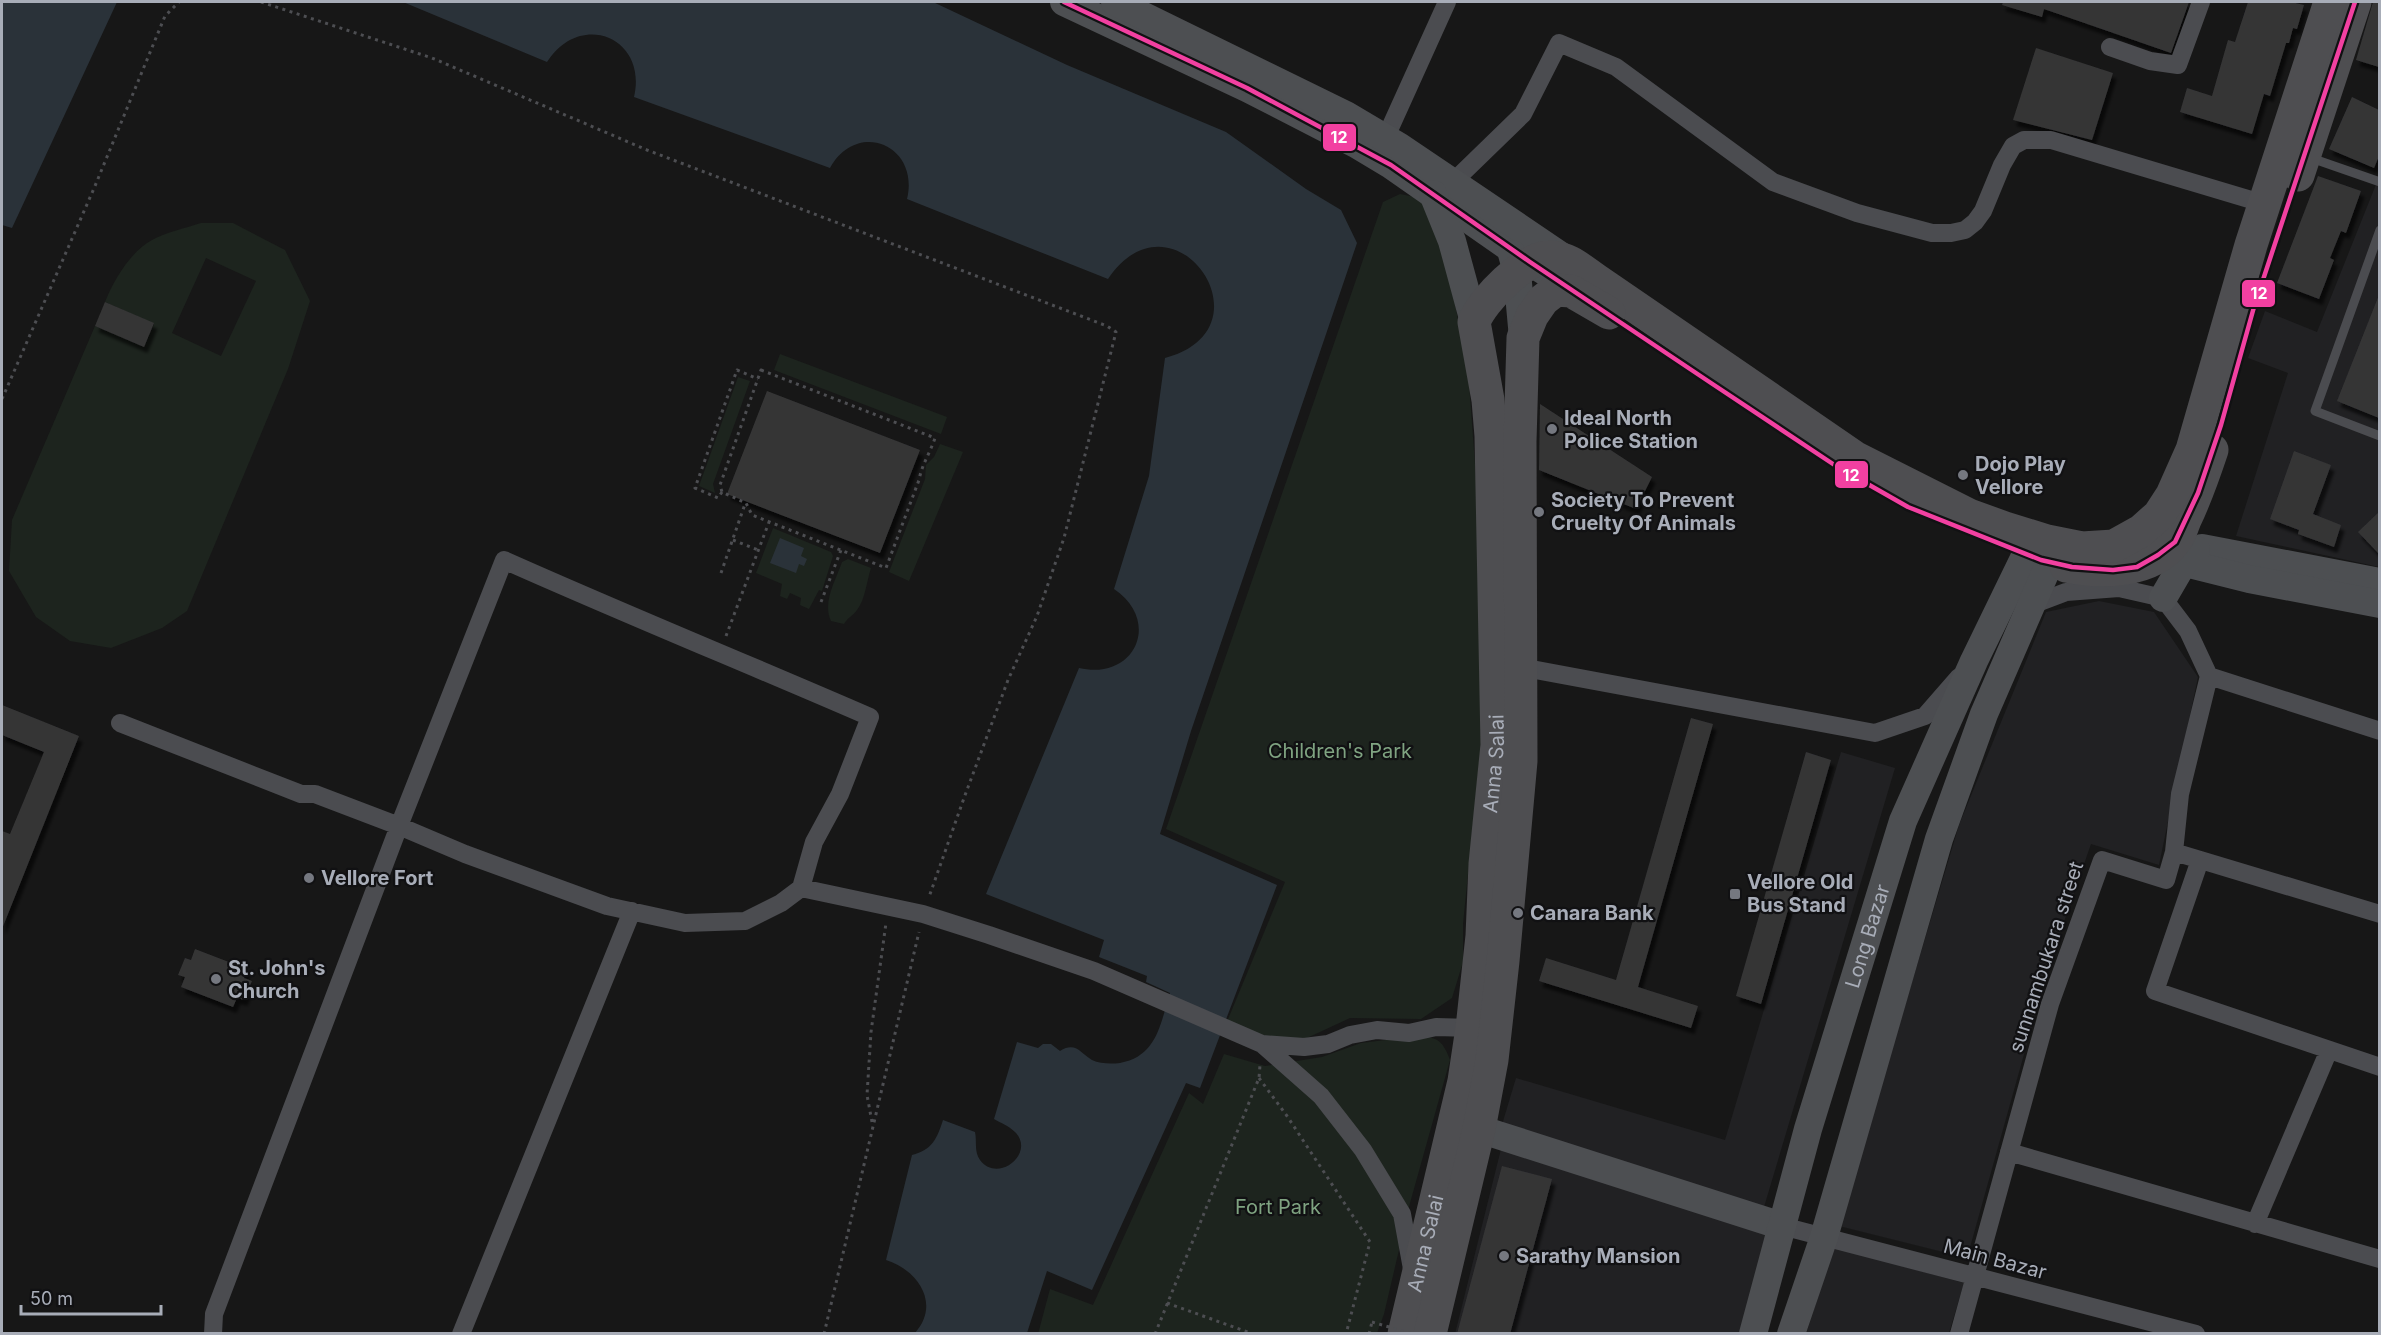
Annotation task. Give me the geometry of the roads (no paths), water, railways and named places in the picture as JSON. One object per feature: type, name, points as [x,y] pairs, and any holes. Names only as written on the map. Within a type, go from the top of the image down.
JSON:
[{"type":"highway","points":[[2162,547],[2159,515],[2172,495],[2192,450],[2265,204],[2330,2]]},
{"type":"highway","points":[[1474,322],[1485,302],[1519,261],[1551,256],[1564,260],[1582,283],[1836,466],[1908,507],[2038,558],[2072,567],[2113,570],[2137,567],[2162,547],[2198,493],[2221,425],[2254,307],[2355,2]]},
{"type":"highway","points":[[1582,283],[1856,458],[1969,515],[2047,541],[2082,548],[2162,547]]},
{"type":"highway","name":"Anna Salai","points":[[1430,1334],[1479,1129],[1492,1059],[1521,761],[1520,432],[1524,338],[1532,316],[1543,300],[1556,290],[1571,291],[1582,283]]},
{"type":"highway","name":"Anna Salai","points":[[1404,1334],[1464,1082],[1473,1028],[1482,936],[1485,864],[1497,746],[1491,436],[1488,400],[1474,322]]},
{"type":"main road","points":[[1064,2],[1227,78],[1346,139],[1391,165],[1442,188],[1582,283]]},
{"type":"main road","points":[[1122,3],[1346,115],[1385,138],[1442,188],[1498,226],[1519,261],[1524,338]]},
{"type":"main road","points":[[1442,188],[1452,241],[1474,322]]},
{"type":"main road","points":[[2162,547],[2379,582]]},
{"type":"main road","points":[[2162,547],[2163,598]]},
{"type":"main road","points":[[2162,547],[2249,579],[2379,604]]},
{"type":"main road","points":[[1791,1334],[1824,1237],[1939,839],[1984,714],[2030,605],[2038,558]]},
{"type":"main road","name":"Long Bazar","points":[[1754,1334],[1808,1129],[1903,821],[1974,661],[2038,558]]},
{"type":"main road","points":[[1479,1129],[1782,1226]]},
{"type":"street","points":[[1385,138],[1447,2]]},
{"type":"street","points":[[2110,47],[2150,61],[2178,66],[2201,2]]},
{"type":"street","points":[[1442,188],[1523,114],[1559,43],[1616,67],[1773,182],[1857,213],[1932,233],[1951,234],[1965,230],[1975,222],[1983,211],[2002,165],[2013,146],[2024,140],[2051,140],[2265,204]]},
{"type":"street","points":[[120,723],[301,794],[315,794],[399,826],[465,854],[607,906],[685,923],[745,921],[781,903],[801,888],[814,842],[840,795],[870,717],[720,652],[633,618],[504,560],[399,826],[214,1314],[213,1334]]},
{"type":"street","points":[[1520,667],[1875,734],[1925,716],[1974,661],[2030,605],[2066,592],[2119,588],[2163,598],[2188,631],[2209,676],[2180,794],[2174,852],[2379,914]]},
{"type":"street","points":[[2209,676],[2379,731]]},
{"type":"street","name":"sunnambukara street","points":[[1959,1334],[2050,1004],[2102,860],[2166,880],[2174,852]]},
{"type":"street","points":[[2200,860],[2155,991],[2379,1067]]},
{"type":"street","points":[[801,888],[923,914],[1095,971],[1262,1044],[1321,1096],[1363,1150],[1402,1214],[1415,1288]]},
{"type":"street","points":[[461,1334],[632,911]]},
{"type":"street","points":[[1262,1044],[1304,1047],[1328,1044],[1350,1035],[1377,1030],[1409,1034],[1436,1027],[1473,1028]]},
{"type":"street","points":[[2255,1224],[2329,1050]]},
{"type":"street","points":[[2009,1152],[2379,1259]]},
{"type":"street","name":"Main Bazar","points":[[1782,1226],[2196,1334]]},
{"type":"lane","points":[[2304,156],[2379,182]]},
{"type":"lane","points":[[2378,236],[2315,411],[2379,436]]},
{"type":"place","name":"Ideal North Police Station","points":[[1552,429]]},
{"type":"place","name":"Dojo Play Vellore","points":[[1963,475]]},
{"type":"place","name":"Society To Prevent Cruelty Of Animals","points":[[1539,512]]},
{"type":"place","name":"Vellore Fort","points":[[309,878]]},
{"type":"place","name":"Vellore Old Bus Stand","points":[[1735,894]]},
{"type":"place","name":"Canara Bank","points":[[1518,913]]},
{"type":"place","name":"St. John's Church","points":[[216,979]]},
{"type":"place","name":"Sarathy Mansion","points":[[1504,1256]]},
{"type":"park label","name":"Children's Park","points":[[1340,751]]},
{"type":"park label","name":"Fort Park","points":[[1278,1207]]}]
